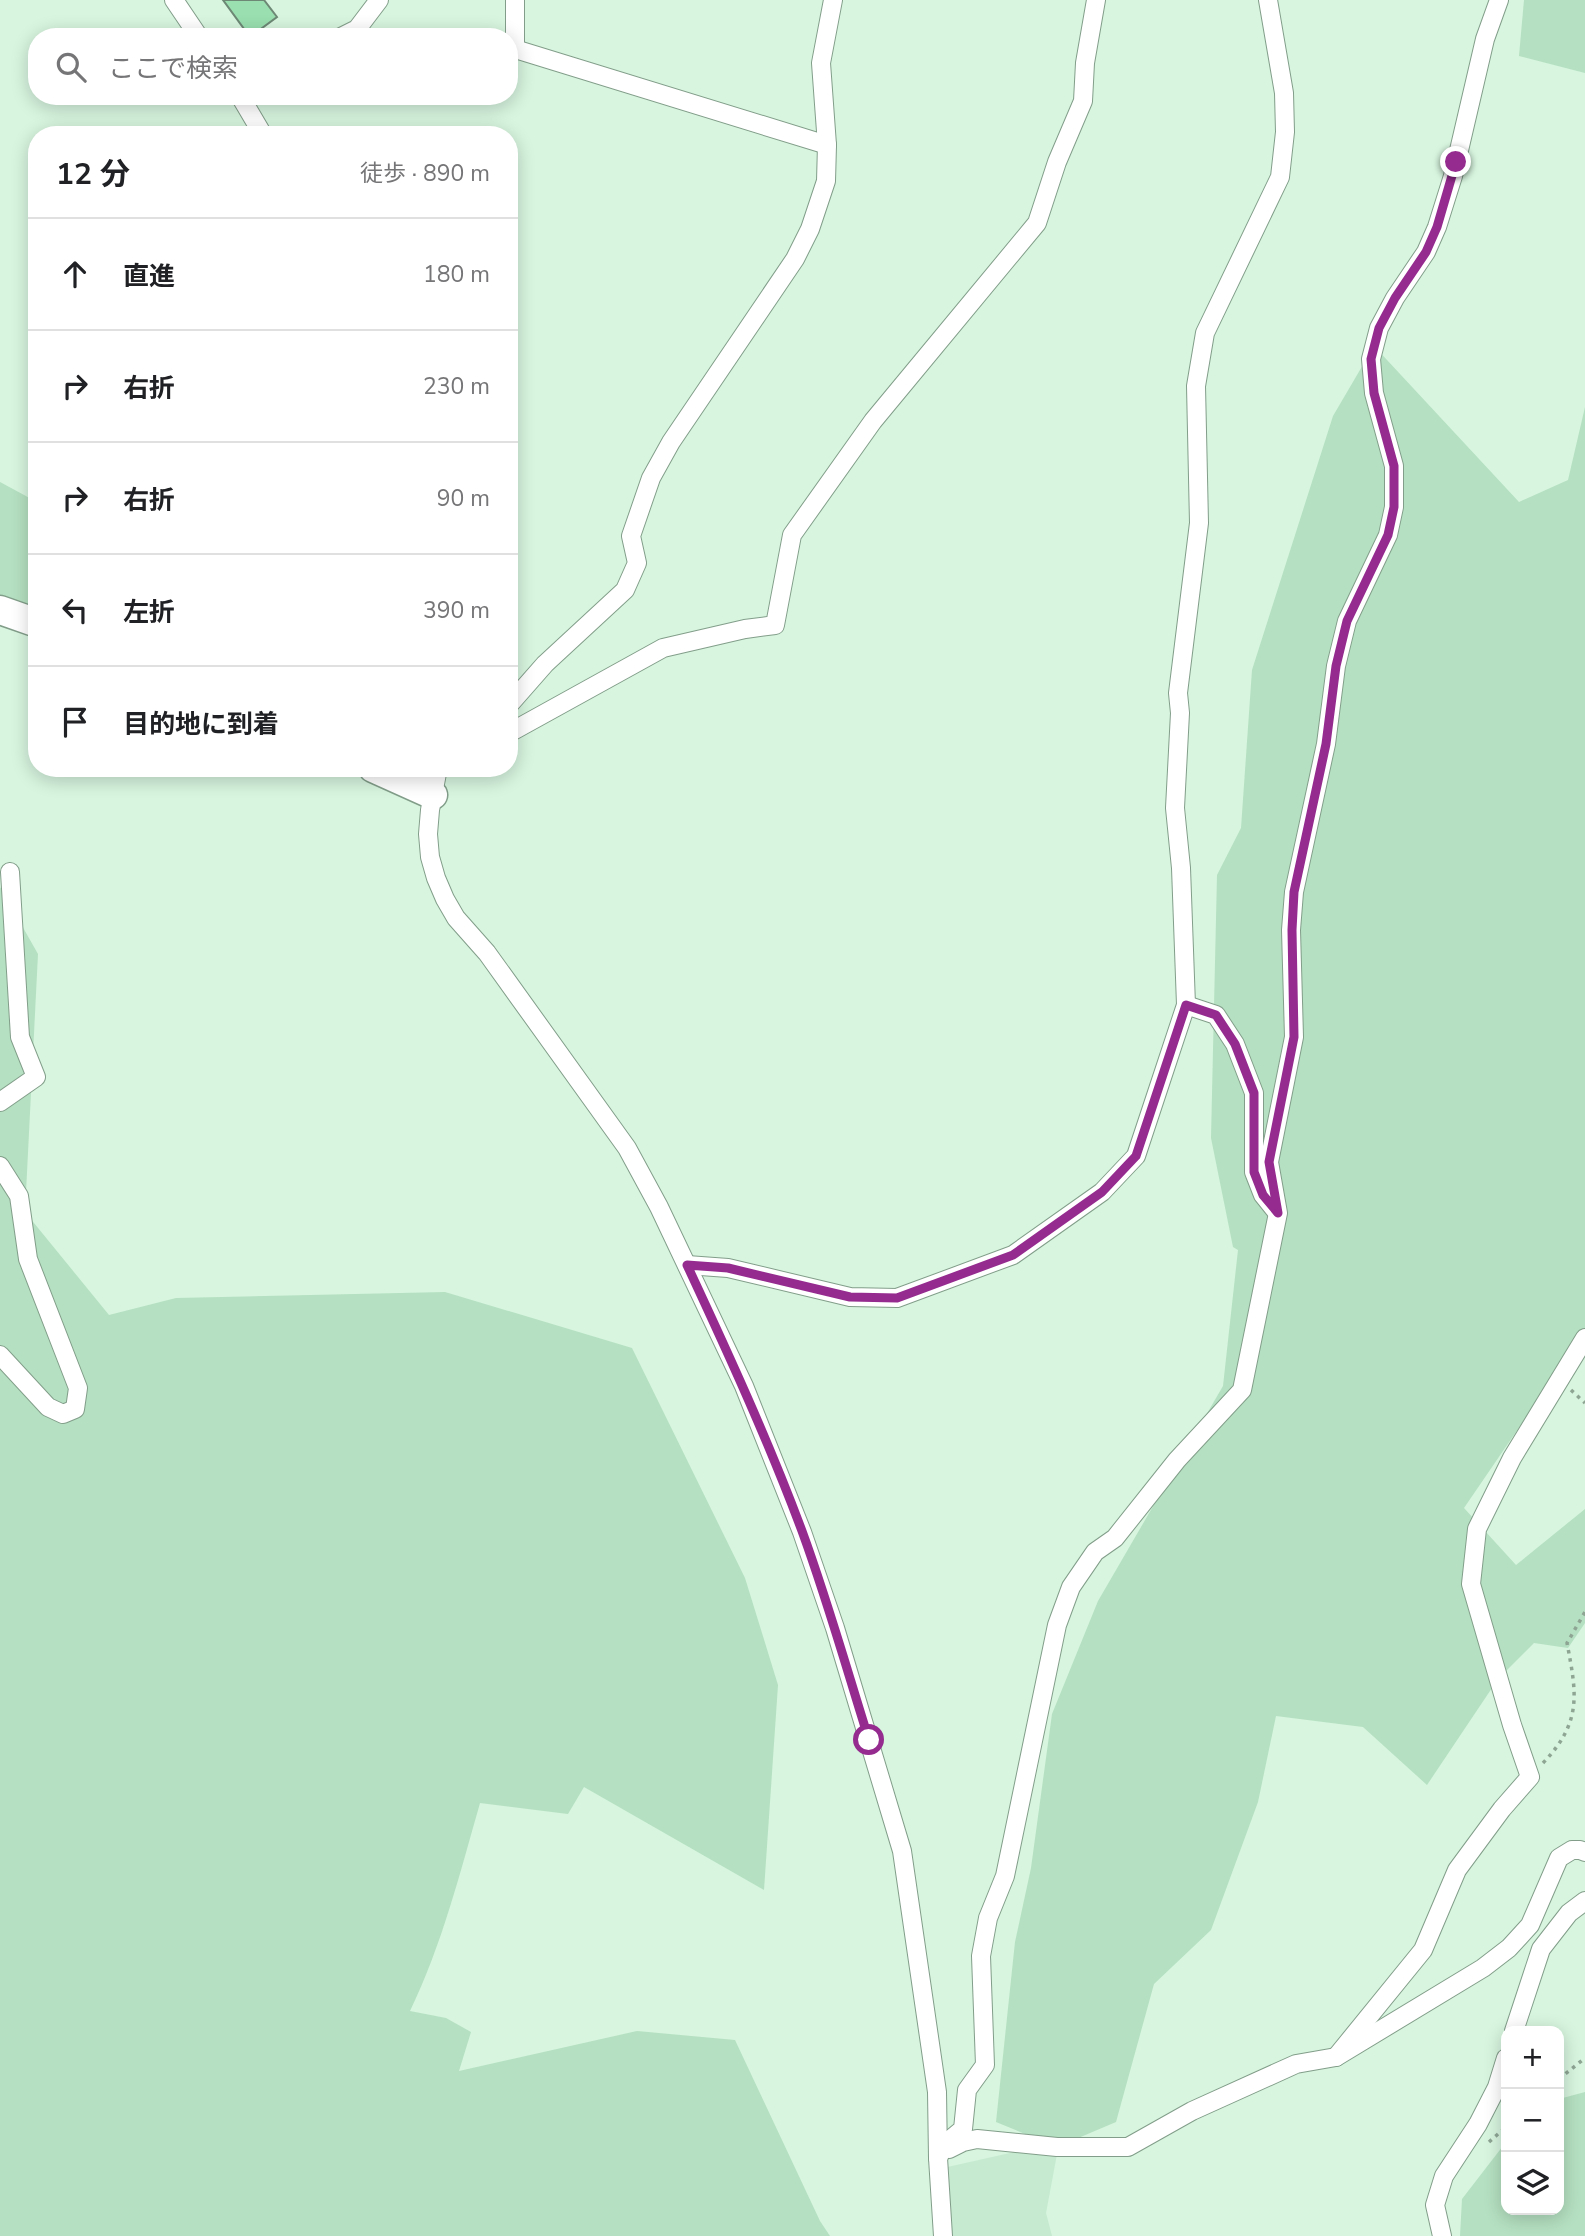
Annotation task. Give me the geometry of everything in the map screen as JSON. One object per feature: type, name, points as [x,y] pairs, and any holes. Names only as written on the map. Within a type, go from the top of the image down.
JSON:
[{"type":"main road","points":[[0,610],[28,620]]},
{"type":"street","points":[[174,0],[193,28]]},
{"type":"street","points":[[358,28],[379,0]]},
{"type":"street","points":[[515,0],[515,28]]},
{"type":"street","points":[[518,695],[545,664],[625,590],[637,563],[631,536],[651,478],[671,442],[796,259],[810,229],[826,181],[827,145],[821,63],[833,0]]},
{"type":"street","points":[[518,728],[663,648],[745,629],[775,625],[792,535],[873,421],[1037,223],[1057,162],[1083,101],[1085,63],[1096,0]]},
{"type":"street","points":[[687,1265],[728,1268],[850,1297],[897,1298],[1013,1255],[1102,1192],[1136,1156],[1186,1005],[1181,868],[1175,808],[1180,713],[1178,693],[1199,523],[1196,386],[1205,333],[1280,177],[1285,132],[1284,93],[1268,0]]},
{"type":"street","points":[[938,2158],[946,2144],[963,2129],[967,2090],[985,2065],[981,1956],[988,1918],[1005,1876],[1054,1639],[1071,1587],[1095,1552],[1115,1538],[1177,1460],[1242,1390],[1278,1213],[1269,1162],[1294,1037],[1294,892],[1326,744],[1336,666],[1347,621],[1388,535],[1394,507],[1394,466],[1374,393],[1371,359],[1379,328],[1395,298],[1426,252],[1437,227],[1453,176],[1485,39],[1499,0]]},
{"type":"street","points":[[518,50],[827,145]]},
{"type":"street","points":[[245,105],[258,126]]},
{"type":"street","points":[[438,777],[428,834],[430,857],[445,900],[456,918],[487,953],[627,1148],[659,1207],[744,1387],[802,1532],[835,1628],[902,1851],[937,2092],[943,2236]]},
{"type":"street","points":[[0,1102],[36,1077],[20,1037],[10,872]]},
{"type":"street","points":[[1186,1005],[1216,1015],[1235,1044],[1254,1093],[1254,1172],[1263,1195],[1278,1213]]},
{"type":"street","points":[[0,1166],[19,1196],[28,1259],[78,1388],[75,1409],[63,1414],[48,1407],[0,1355]]},
{"type":"street","points":[[1336,2057],[1423,1950],[1457,1870],[1502,1809],[1530,1777],[1471,1584],[1477,1529],[1512,1458],[1585,1338]]},
{"type":"street","points":[[938,2158],[950,2148],[977,2139],[1057,2147],[1128,2147],[1192,2111],[1296,2064],[1336,2057],[1483,1968],[1509,1948],[1530,1926],[1559,1858],[1572,1850],[1585,1852]]},
{"type":"street","points":[[1516,2026],[1541,1949],[1569,1913],[1585,1900]]},
{"type":"street","points":[[1442,2236],[1435,2205],[1444,2176],[1478,2124],[1501,2074]]},
{"type":"path","points":[[1530,1777],[1560,1744],[1573,1716],[1574,1675],[1567,1643],[1585,1612]]},
{"type":"path","points":[[1564,2075],[1585,2058]]},
{"type":"shaded area","points":[[1524,0],[1585,0],[1585,73],[1519,56]]},
{"type":"shaded area","points":[[1374,346],[1519,502],[1568,480],[1585,407],[1585,1331],[1464,1508],[1516,1565],[1585,1509],[1585,1623],[1568,1648],[1534,1643],[1498,1679],[1427,1785],[1363,1727],[1276,1716],[1258,1802],[1211,1930],[1154,1984],[1116,2122],[1057,2147],[996,2122],[1015,1942],[1031,1868],[1052,1714],[1098,1601],[1223,1386],[1238,1250],[1233,1247],[1211,1138],[1217,875],[1241,828],[1252,670],[1333,416]]},
{"type":"shaded area","points":[[0,482],[28,497],[28,613],[0,599]]},
{"type":"shaded area","points":[[0,887],[38,954],[25,1212],[109,1315],[176,1298],[445,1292],[632,1348],[745,1578],[778,1685],[764,1890],[584,1787],[568,1814],[480,1803],[441,1935],[410,2011],[446,2018],[471,2032],[459,2071],[637,2031],[735,2040],[820,2221],[830,2236],[0,2236]]},
{"type":"shaded area","points":[[1585,2092],[1585,2236],[1460,2236],[1462,2199],[1501,2148],[1501,2215],[1564,2215],[1564,2098]]},
{"type":"shaded area","points":[[1023,2150],[1057,2154],[1046,2213],[1052,2236],[951,2236],[943,2168]]},
{"type":"building","points":[[223,0],[264,0],[277,17],[262,28],[243,28]]},
{"type":"route","points":[[869,1740],[802,1532],[744,1387],[687,1265],[728,1268],[850,1297],[897,1298],[1013,1255],[1102,1192],[1136,1156],[1186,1005],[1216,1015],[1235,1044],[1254,1093],[1254,1172],[1263,1195],[1278,1213],[1269,1162],[1294,1037],[1294,892],[1326,744],[1336,666],[1347,621],[1388,535],[1394,507],[1394,466],[1374,393],[1371,359],[1379,328],[1395,298],[1426,252],[1437,227],[1456,162]]}]
